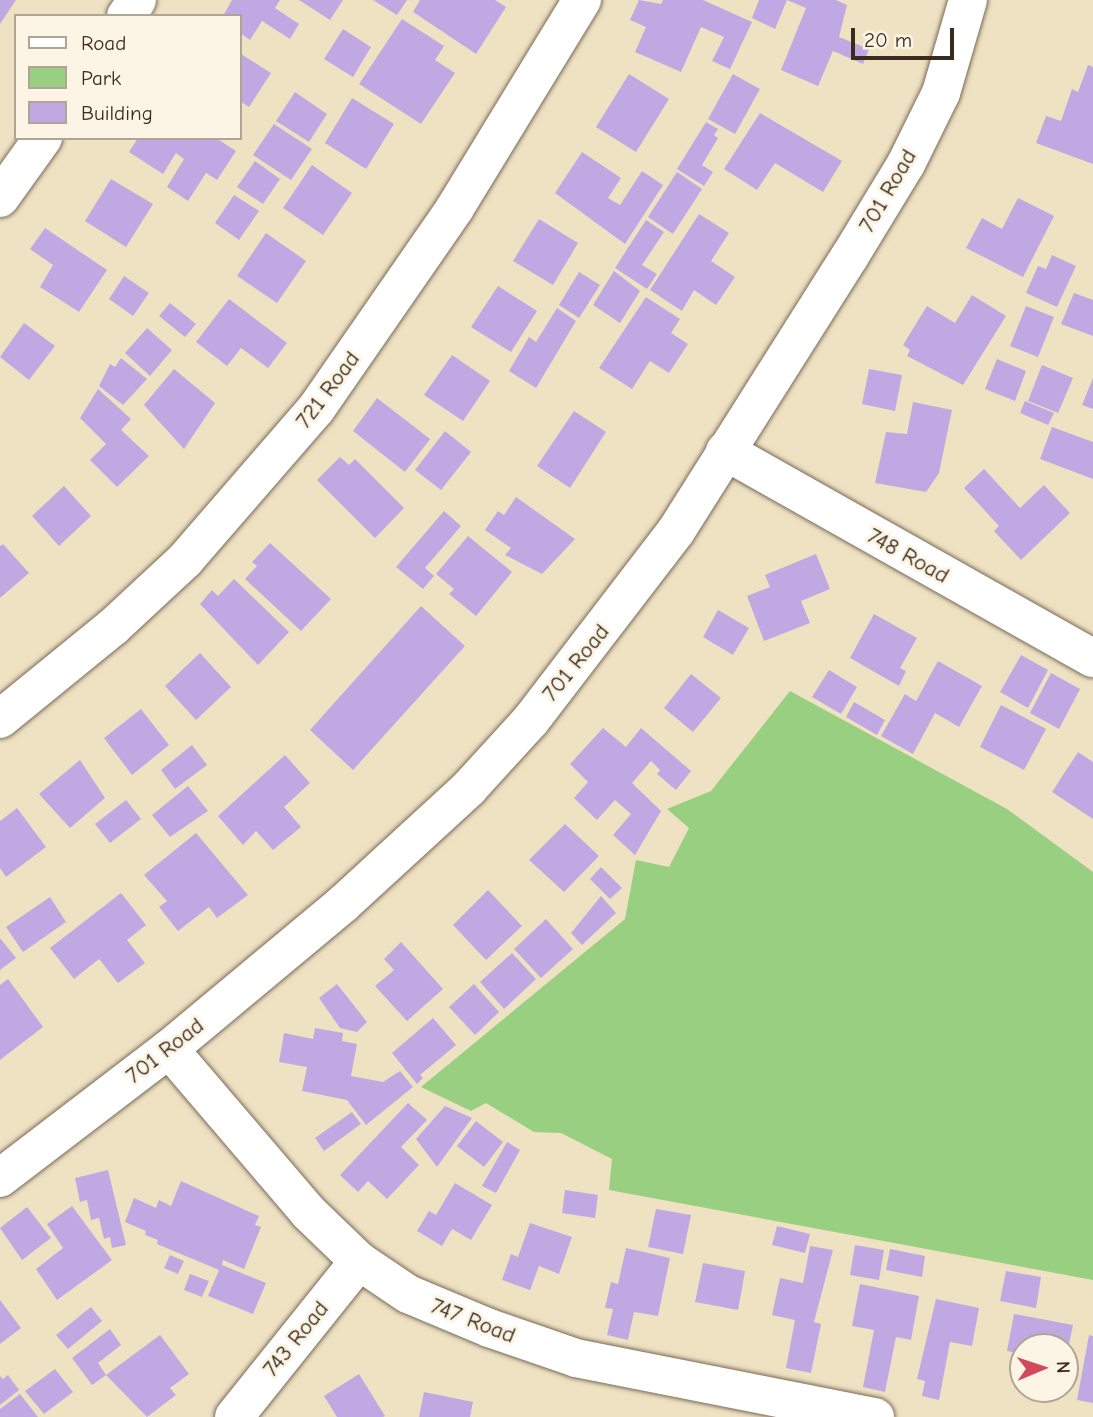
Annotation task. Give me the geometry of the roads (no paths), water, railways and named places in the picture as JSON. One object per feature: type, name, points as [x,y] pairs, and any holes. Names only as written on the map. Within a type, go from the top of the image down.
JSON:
[{"type":"street","name":"721 Road","points":[[0,719],[103,635],[185,560],[316,409],[455,208],[582,0]]},
{"type":"street","name":"701 Road","points":[[0,1178],[169,1049],[343,904],[469,788],[600,635],[676,531],[906,164],[941,93],[968,0]]},
{"type":"street","points":[[0,198],[42,140]]},
{"type":"street","name":"748 Road","points":[[725,451],[1093,659]]},
{"type":"street","name":"747 Road","points":[[169,1049],[308,1212],[359,1261],[431,1305],[576,1358],[875,1417]]},
{"type":"street","name":"743 Road","points":[[234,1417],[359,1261]]}]
